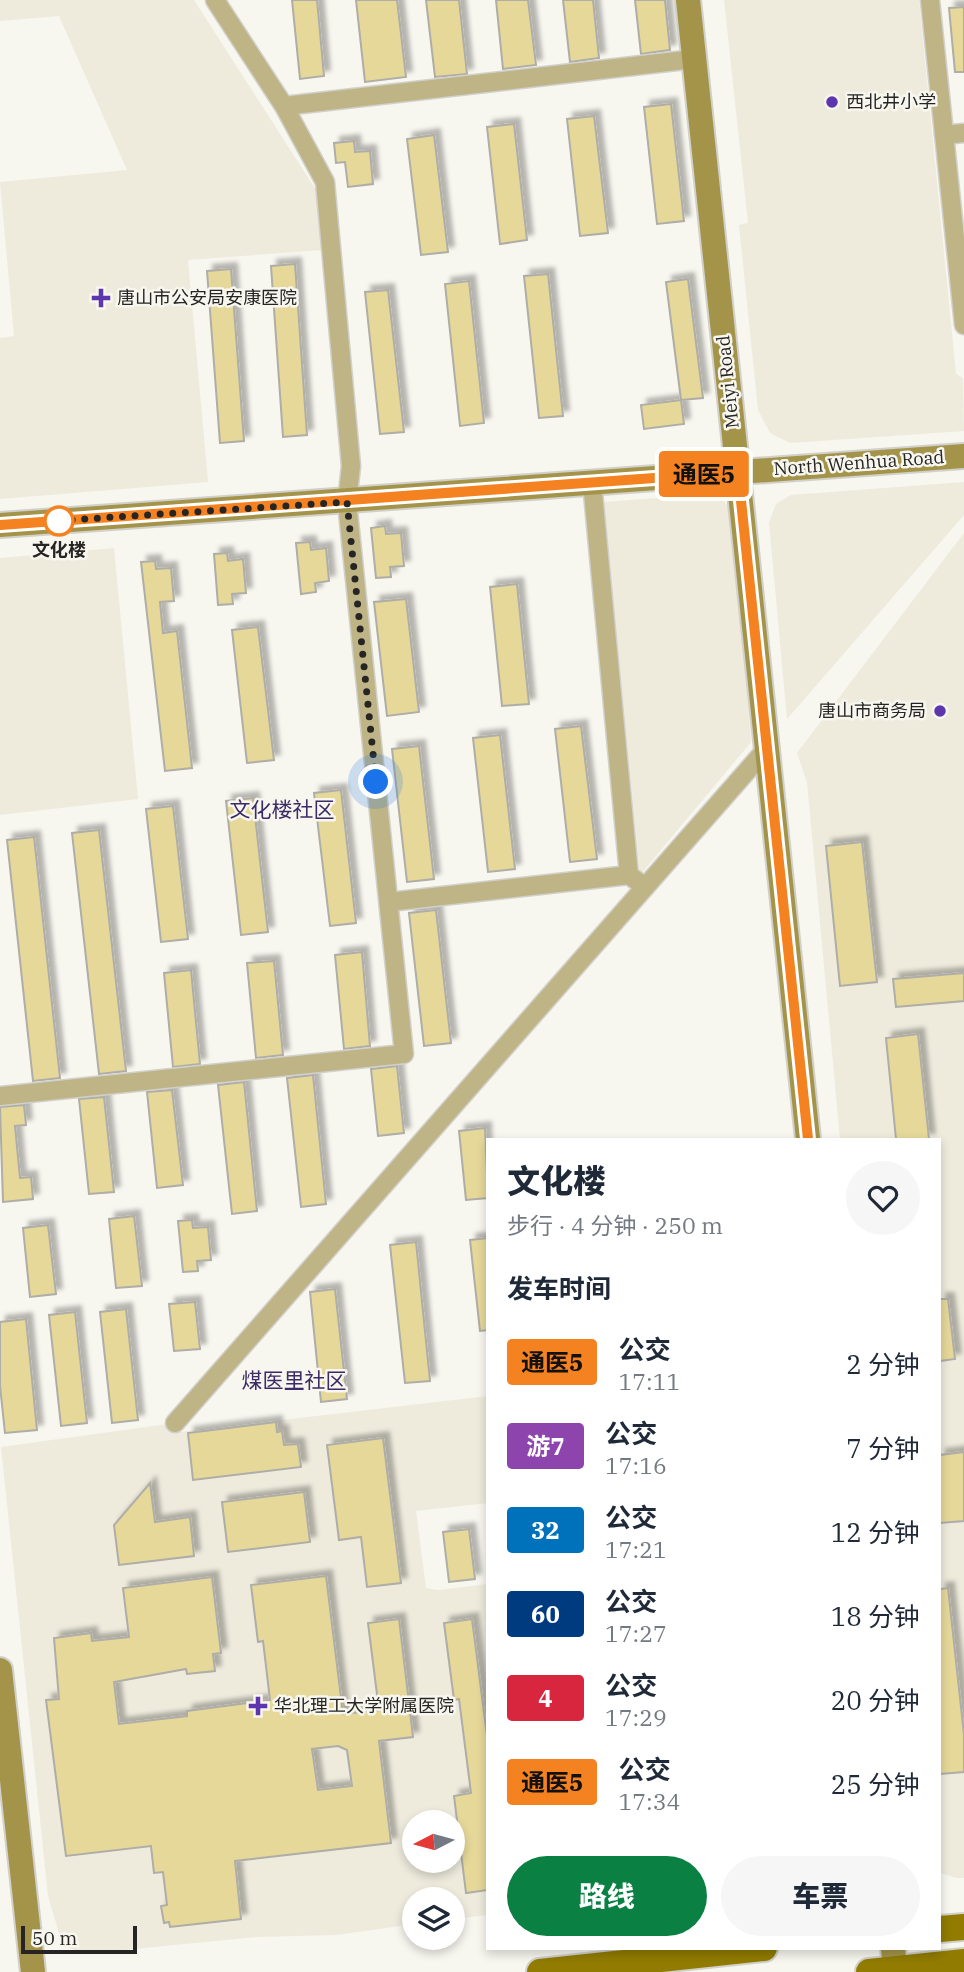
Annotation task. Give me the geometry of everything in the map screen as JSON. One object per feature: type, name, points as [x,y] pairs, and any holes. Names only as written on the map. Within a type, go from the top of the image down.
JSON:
[{"type":"main road","points":[[941,1929],[964,1927]]},
{"type":"main road","points":[[540,1972],[745,1950]]},
{"type":"main road","points":[[888,1965],[964,1962]]},
{"type":"street","points":[[0,1096],[404,1054],[347,502],[351,466],[325,182],[284,106],[215,0]]},
{"type":"street","name":"Meiyi Road","points":[[688,0],[808,1138]]},
{"type":"street","points":[[930,0],[964,325]]},
{"type":"street","points":[[284,106],[694,59]]},
{"type":"street","points":[[944,135],[964,133]]},
{"type":"street","name":"North Wenhua Road","points":[[0,525],[964,456]]},
{"type":"street","points":[[592,482],[629,875]]},
{"type":"street","points":[[175,1423],[768,747]]},
{"type":"street","points":[[389,902],[629,875],[645,887]]},
{"type":"street","points":[[0,1670],[33,1972]]},
{"type":"shaded area","points":[[0,0],[194,0],[316,190],[322,250],[188,260],[208,482],[0,499],[0,338],[14,336],[0,182],[127,170],[59,16],[0,21]]},
{"type":"shaded area","points":[[724,0],[919,0],[956,374],[963,378],[964,431],[790,443],[770,433],[758,410],[739,225],[748,223]]},
{"type":"shaded area","points":[[964,482],[964,515],[787,719],[769,523],[776,504],[791,495]]},
{"type":"shaded area","points":[[709,494],[724,501],[733,514],[751,742],[640,875],[604,502]]},
{"type":"shaded area","points":[[964,533],[964,1878],[941,1873],[941,1138],[840,1138],[807,782],[797,753]]},
{"type":"shaded area","points":[[114,548],[138,799],[0,815],[0,558]]},
{"type":"shaded area","name":"华北理工大学附属医院","points":[[486,1396],[486,1503],[416,1511],[426,1588],[438,1590],[486,1584],[486,1915],[465,1918],[465,1887],[402,1887],[402,1926],[336,1935],[257,1937],[83,1954],[68,1947],[59,1933],[48,1896],[1,1447],[168,1424],[180,1432]]},
{"type":"building","points":[[292,0],[317,0],[324,76],[300,79]]},
{"type":"building","points":[[356,0],[397,0],[406,77],[365,82]]},
{"type":"building","points":[[426,0],[459,0],[467,74],[435,77]]},
{"type":"building","points":[[496,0],[528,0],[536,65],[503,69]]},
{"type":"building","points":[[563,0],[593,0],[599,58],[570,62]]},
{"type":"building","points":[[635,0],[665,0],[670,50],[641,54]]},
{"type":"building","points":[[964,7],[964,72],[955,72],[949,8]]},
{"type":"building","points":[[671,104],[684,221],[657,224],[644,107]]},
{"type":"building","points":[[594,116],[608,233],[580,236],[567,119]]},
{"type":"building","points":[[514,124],[527,240],[500,244],[487,127]]},
{"type":"building","points":[[434,135],[448,252],[421,255],[407,139]]},
{"type":"building","points":[[354,141],[355,152],[370,151],[373,184],[348,187],[345,162],[336,163],[334,143]]},
{"type":"building","points":[[295,264],[307,435],[283,437],[271,266]]},
{"type":"building","points":[[231,269],[244,441],[220,443],[207,271]]},
{"type":"building","points":[[548,274],[563,416],[539,418],[524,276]]},
{"type":"building","points":[[688,279],[703,398],[681,400],[666,282]]},
{"type":"building","points":[[469,281],[484,423],[460,426],[445,284]]},
{"type":"building","points":[[388,290],[404,432],[380,434],[365,292]]},
{"type":"building","points":[[681,400],[684,424],[644,429],[641,405]]},
{"type":"building","points":[[385,526],[386,534],[401,533],[404,566],[390,567],[391,577],[376,578],[371,528]]},
{"type":"building","points":[[310,542],[311,550],[326,548],[329,581],[315,583],[316,592],[301,594],[296,543]]},
{"type":"building","points":[[227,553],[228,561],[243,559],[246,593],[232,594],[233,604],[218,605],[214,554]]},
{"type":"building","points":[[155,561],[156,569],[171,568],[174,601],[160,602],[163,633],[177,631],[192,768],[165,771],[141,562]]},
{"type":"building","points":[[517,584],[529,704],[502,706],[490,587]]},
{"type":"building","points":[[406,599],[419,712],[387,716],[374,602]]},
{"type":"building","points":[[258,627],[274,760],[247,763],[232,630]]},
{"type":"building","points":[[581,726],[597,859],[570,862],[555,729]]},
{"type":"building","points":[[500,735],[515,869],[488,872],[473,738]]},
{"type":"building","points":[[419,746],[434,879],[407,882],[392,749]]},
{"type":"building","points":[[341,790],[356,923],[330,926],[314,793]]},
{"type":"building","points":[[253,798],[268,932],[241,935],[226,801]]},
{"type":"building","points":[[173,806],[188,939],[161,942],[146,809]]},
{"type":"building","points":[[99,830],[126,1071],[99,1074],[72,833]]},
{"type":"building","points":[[34,837],[60,1078],[33,1081],[7,840]]},
{"type":"building","points":[[862,842],[877,982],[840,986],[826,846]]},
{"type":"building","points":[[436,910],[451,1043],[424,1046],[409,913]]},
{"type":"building","points":[[362,952],[370,1046],[344,1049],[335,955]]},
{"type":"building","points":[[274,961],[283,1055],[256,1058],[247,963]]},
{"type":"building","points":[[191,970],[200,1064],[173,1067],[164,973]]},
{"type":"building","points":[[964,973],[964,1001],[896,1007],[893,979]]},
{"type":"building","points":[[918,1034],[929,1138],[896,1138],[886,1038]]},
{"type":"building","points":[[397,1066],[404,1133],[378,1136],[371,1069]]},
{"type":"building","points":[[313,1075],[326,1204],[301,1207],[287,1078]]},
{"type":"building","points":[[244,1082],[257,1211],[232,1214],[218,1085]]},
{"type":"building","points":[[172,1090],[183,1185],[157,1188],[147,1092]]},
{"type":"building","points":[[104,1097],[114,1192],[89,1194],[79,1099]]},
{"type":"building","points":[[24,1105],[26,1125],[15,1126],[20,1178],[31,1177],[33,1199],[3,1202],[0,1107]]},
{"type":"building","points":[[485,1128],[486,1198],[466,1200],[459,1131]]},
{"type":"building","points":[[134,1216],[142,1286],[116,1288],[109,1219]]},
{"type":"building","points":[[192,1220],[193,1228],[208,1227],[211,1260],[197,1261],[198,1271],[183,1272],[178,1221]]},
{"type":"building","points":[[48,1225],[56,1294],[30,1297],[23,1228]]},
{"type":"building","points":[[486,1238],[486,1330],[480,1331],[470,1240]]},
{"type":"building","points":[[416,1242],[430,1381],[405,1383],[390,1245]]},
{"type":"building","points":[[335,1289],[347,1399],[321,1402],[310,1292]]},
{"type":"building","points":[[941,1299],[948,1299],[955,1359],[941,1361]]},
{"type":"building","points":[[195,1302],[200,1349],[174,1351],[169,1304]]},
{"type":"building","points":[[126,1309],[138,1420],[112,1423],[100,1312]]},
{"type":"building","points":[[75,1312],[87,1423],[61,1426],[49,1315]]},
{"type":"building","points":[[26,1319],[37,1430],[5,1433],[0,1386],[0,1322]]},
{"type":"building","points":[[276,1422],[277,1432],[282,1431],[284,1445],[298,1444],[301,1467],[193,1480],[188,1433]]},
{"type":"building","points":[[383,1438],[401,1583],[367,1587],[361,1537],[339,1540],[327,1445]]},
{"type":"building","points":[[964,1452],[964,1521],[941,1523],[941,1455]]},
{"type":"building","points":[[150,1483],[155,1522],[190,1517],[194,1556],[119,1565],[114,1525]]},
{"type":"building","points":[[304,1492],[310,1542],[228,1552],[222,1502]]},
{"type":"building","points":[[469,1529],[475,1579],[449,1582],[443,1532]]},
{"type":"building","points":[[326,1576],[343,1714],[379,1710],[368,1623],[399,1619],[413,1737],[379,1741],[391,1843],[235,1861],[241,1919],[170,1927],[169,1922],[164,1923],[161,1906],[167,1905],[163,1872],[154,1873],[151,1846],[66,1856],[46,1700],[59,1699],[54,1638],[91,1633],[92,1641],[129,1637],[123,1588],[212,1577],[221,1653],[213,1654],[215,1671],[187,1674],[186,1669],[114,1682],[119,1724],[187,1716],[187,1711],[270,1700],[263,1641],[258,1642],[251,1585]],"holes":[[[338,1746],[347,1750],[352,1786],[318,1790],[312,1749]]]},
{"type":"building","points":[[948,1588],[964,1735],[964,1772],[941,1774],[941,1589]]},
{"type":"building","points":[[472,1619],[486,1728],[486,1890],[466,1893],[464,1873],[466,1872],[466,1810],[456,1810],[454,1796],[471,1793],[459,1699],[454,1700],[444,1623]]},
{"type":"bus line","name":"通医5","points":[[0,525],[738,472],[808,1138]]},
{"type":"place","name":"西北井小学","points":[[832,102]]},
{"type":"place","name":"唐山市公安局安康医院","points":[[101,298]]},
{"type":"place","name":"文化楼","points":[[59,521]]},
{"type":"place","name":"唐山市商务局","points":[[940,711]]},
{"type":"place","name":"华北理工大学附属医院","points":[[258,1706]]},
{"type":"district","name":"文化楼社区","points":[[282,810]]},
{"type":"district","name":"煤医里社区","points":[[294,1381]]},
{"type":"route","points":[[59,521],[53,521],[347,502],[376,782]]}]
